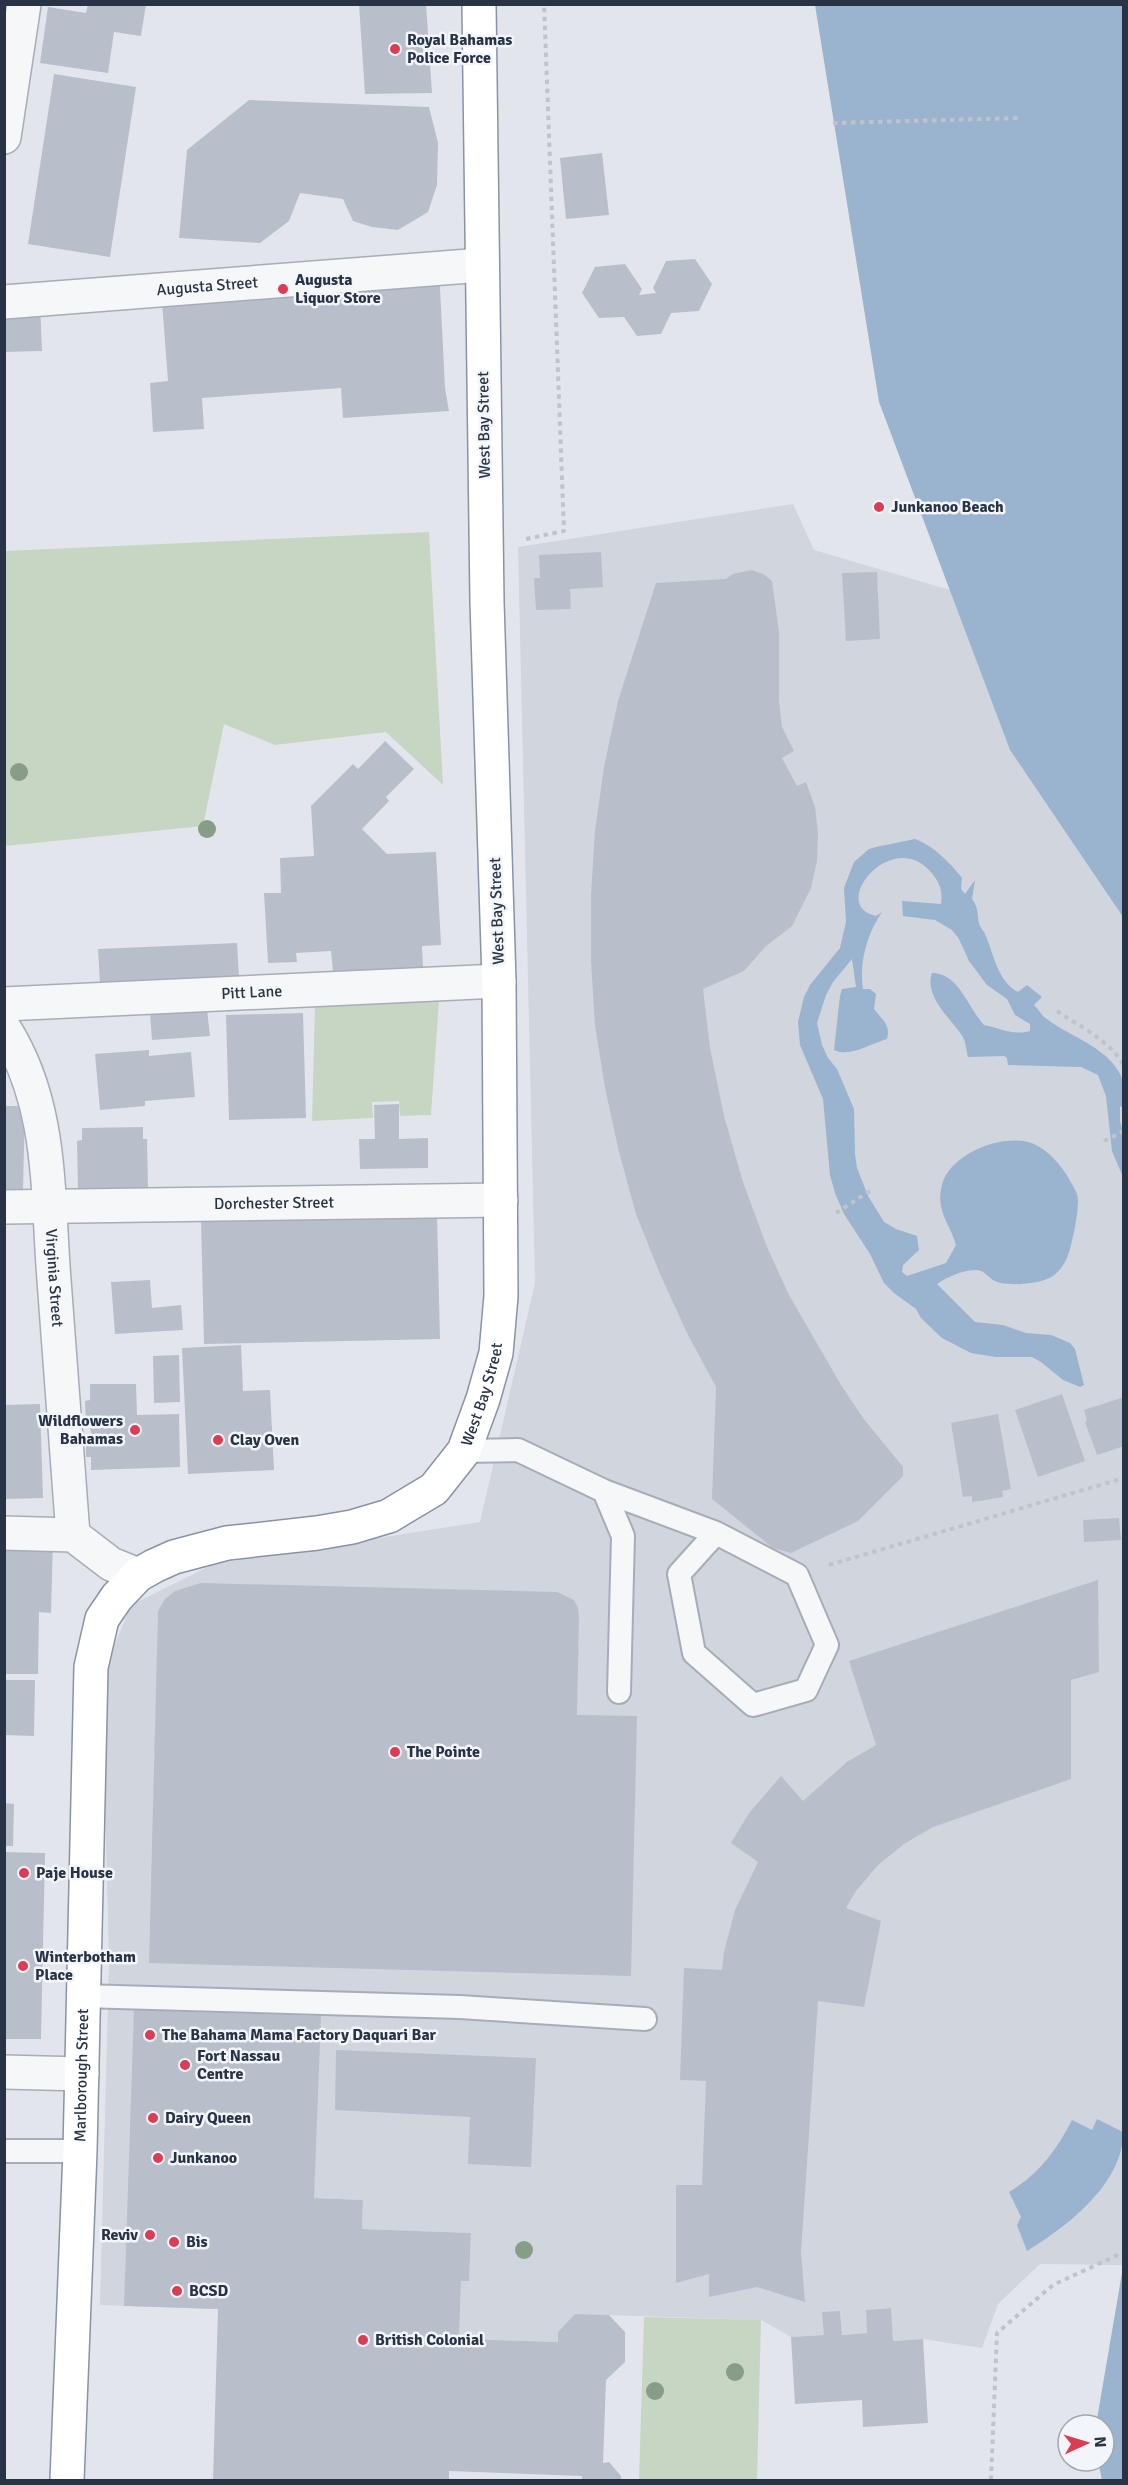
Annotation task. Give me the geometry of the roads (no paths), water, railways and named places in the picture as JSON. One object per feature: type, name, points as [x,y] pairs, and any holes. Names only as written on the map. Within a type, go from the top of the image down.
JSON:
[{"type":"highway","name":"West Bay Street","points":[[138,1575],[174,1557],[208,1548],[352,1527],[389,1516],[434,1489],[464,1451],[483,1399],[496,1353],[501,1296],[499,981],[486,548],[479,4]]},
{"type":"highway","name":"Marlborough Street","points":[[67,2481],[80,2151],[91,1667],[102,1619],[117,1597],[138,1575]]},
{"type":"street","points":[[4,137],[24,4]]},
{"type":"street","name":"Augusta Street","points":[[4,302],[482,266]]},
{"type":"street","name":"Pitt Lane","points":[[4,1004],[499,981]]},
{"type":"street","name":"Virginia Street","points":[[4,1028],[27,1069],[38,1106],[46,1149],[48,1206],[73,1535]]},
{"type":"street","name":"Dorchester Street","points":[[4,1207],[501,1200]]},
{"type":"street","points":[[4,1533],[73,1535],[106,1560],[138,1575]]},
{"type":"street","points":[[4,2072],[82,2074]]},
{"type":"lane","points":[[464,1451],[518,1450],[604,1491],[716,1533],[797,1575],[827,1645],[806,1690],[753,1706],[694,1653],[679,1574],[716,1533]]},
{"type":"lane","points":[[604,1491],[623,1536],[619,1692]]},
{"type":"lane","points":[[82,1996],[460,2007],[645,2019]]},
{"type":"lane","points":[[4,2151],[80,2151]]},
{"type":"water","points":[[815,5],[1123,5],[1123,917],[1010,750],[879,402]]},
{"type":"water","points":[[915,839],[935,850],[952,866],[962,878],[961,889],[965,894],[975,880],[972,899],[976,906],[980,927],[1005,981],[1018,992],[1027,985],[1042,997],[1034,1005],[1043,1016],[1101,1052],[1119,1072],[1124,1085],[1123,1108],[1120,1106],[1120,1121],[1124,1137],[1123,1177],[1112,1151],[1106,1096],[1098,1075],[1081,1067],[1008,1065],[1007,1058],[1004,1056],[968,1057],[963,1036],[934,998],[930,982],[932,973],[949,979],[956,985],[984,1025],[1018,1033],[1030,1031],[1030,1024],[1015,1015],[1007,999],[987,985],[969,961],[959,939],[952,930],[935,920],[903,916],[902,901],[941,904],[941,890],[929,870],[914,860],[898,858],[882,864],[870,874],[861,886],[859,899],[863,909],[876,916],[882,912],[865,949],[862,979],[863,989],[870,989],[876,994],[874,1009],[887,1026],[887,1039],[853,1051],[834,1050],[842,989],[856,987],[852,959],[833,982],[817,1023],[822,1045],[828,1058],[837,1069],[854,1109],[857,1168],[868,1196],[884,1222],[917,1236],[919,1250],[903,1265],[902,1272],[907,1276],[946,1263],[956,1245],[942,1210],[940,1194],[947,1174],[956,1163],[980,1148],[1009,1141],[1034,1144],[1054,1159],[1072,1184],[1078,1200],[1070,1250],[1058,1272],[1041,1281],[1016,1284],[1000,1283],[982,1271],[971,1270],[955,1274],[937,1284],[975,1322],[1003,1325],[1026,1333],[1051,1335],[1070,1343],[1075,1349],[1084,1385],[1080,1387],[1063,1380],[1032,1357],[996,1357],[971,1353],[942,1338],[921,1318],[916,1309],[884,1283],[870,1254],[844,1214],[835,1193],[830,1175],[823,1099],[800,1045],[798,1022],[804,997],[810,985],[840,948],[846,922],[844,888],[854,862],[869,849]]},
{"type":"water","points":[[1097,2119],[1123,2132],[1121,2151],[1114,2169],[1104,2186],[1090,2202],[1059,2229],[1027,2251],[1017,2225],[1021,2217],[1009,2192],[1029,2178],[1046,2161],[1072,2120],[1092,2130]]},
{"type":"water","points":[[1123,2267],[1123,2480],[1102,2480],[1101,2473],[1116,2473],[1116,2413],[1098,2413]]},
{"type":"place","name":"Royal Bahamas Police Force","points":[[395,49]]},
{"type":"place","name":"Augusta Liquor Store","points":[[283,289]]},
{"type":"place","name":"Junkanoo Beach","points":[[879,507]]},
{"type":"place","name":"Wildflowers Bahamas","points":[[135,1430]]},
{"type":"place","name":"Clay Oven","points":[[218,1440]]},
{"type":"place","name":"The Pointe","points":[[395,1752]]},
{"type":"place","name":"Paje House","points":[[24,1873]]},
{"type":"place","name":"Winterbotham Place","points":[[23,1966]]},
{"type":"place","name":"The Bahama Mama Factory Daquari Bar","points":[[150,2035]]},
{"type":"place","name":"Fort Nassau Centre","points":[[185,2065]]},
{"type":"place","name":"Dairy Queen","points":[[153,2118]]},
{"type":"place","name":"Junkanoo","points":[[158,2158]]},
{"type":"place","name":"Reviv","points":[[150,2235]]},
{"type":"place","name":"Bis","points":[[174,2242]]},
{"type":"place","name":"BCSD","points":[[177,2291]]},
{"type":"place","name":"British Colonial","points":[[363,2340]]}]
